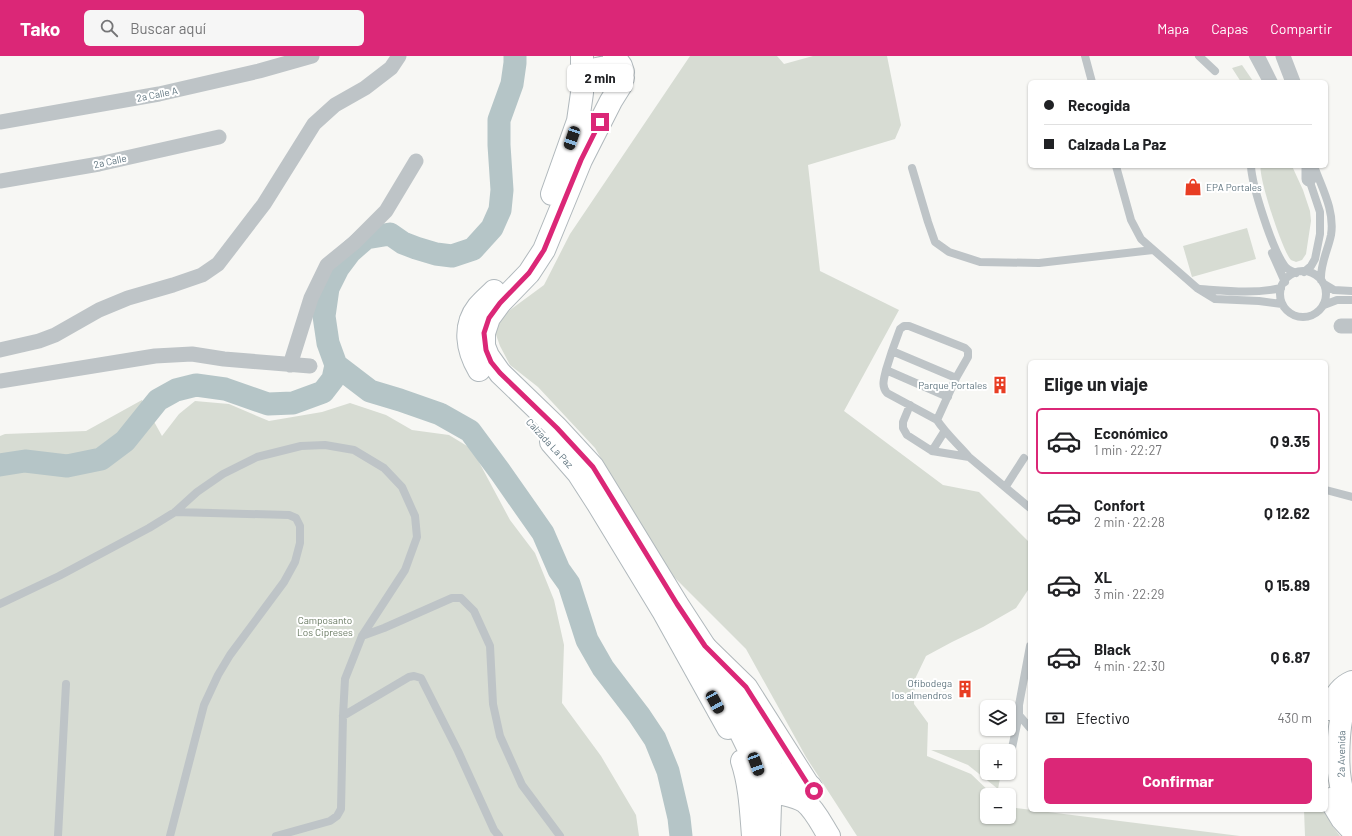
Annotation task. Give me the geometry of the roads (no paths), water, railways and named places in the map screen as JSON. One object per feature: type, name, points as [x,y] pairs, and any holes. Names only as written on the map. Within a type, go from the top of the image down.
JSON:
[{"type":"main road","name":"Calzada La Paz","points":[[582,56],[582,93],[578,121],[551,198],[522,261],[504,282],[483,301],[475,312],[468,331],[469,347],[473,359],[487,381],[551,442],[578,473],[644,579],[719,711],[732,738],[746,777],[753,836]]},
{"type":"main road","points":[[614,56],[621,66],[623,78]]},
{"type":"main road","points":[[582,81],[594,69],[601,68],[616,72],[623,78]]},
{"type":"main road","name":"Calzada La Paz","points":[[623,78],[621,85],[611,101],[581,160],[544,250],[529,273],[492,313],[485,327],[484,341],[488,356],[495,368],[557,428],[593,467],[677,604],[705,646],[765,747],[770,759],[771,782],[769,836]]},
{"type":"main road","points":[[705,646],[746,687],[807,783],[821,799],[843,836]]},
{"type":"main road","name":"2a Avenida","points":[[1328,716],[1330,707],[1337,693],[1352,682]]},
{"type":"main road","name":"2a Avenida","points":[[1352,699],[1347,704],[1344,711],[1339,759],[1342,790],[1352,809]]},
{"type":"main road","points":[[719,711],[739,729],[756,764],[764,787],[771,782],[796,778],[807,783]]},
{"type":"main road","points":[[771,782],[788,794],[806,803],[829,836]]},
{"type":"main road","name":"2a Avenida","points":[[1328,794],[1334,808],[1352,830]]},
{"type":"street","name":"2a Calle A","points":[[0,122],[159,94],[259,71],[312,56]]},
{"type":"street","points":[[0,350],[39,341],[55,335],[99,310],[128,298],[202,275],[218,264],[264,204],[314,124],[335,105],[365,88],[391,68],[399,56]]},
{"type":"street","points":[[1283,56],[1292,80]]},
{"type":"street","name":"2a Calle","points":[[0,181],[99,164],[219,137]]},
{"type":"street","points":[[290,365],[311,298],[327,266],[354,243],[386,210],[416,161]]},
{"type":"street","points":[[0,381],[155,356],[192,354],[224,359],[310,366]]},
{"type":"lane","points":[[1085,56],[1091,80]]},
{"type":"lane","points":[[1199,56],[1215,71]]},
{"type":"lane","points":[[1253,56],[1266,80]]},
{"type":"lane","points":[[1261,56],[1273,80]]},
{"type":"lane","points":[[912,168],[935,242],[949,252],[980,262],[1039,263],[1153,250]]},
{"type":"lane","points":[[1117,168],[1131,220],[1141,239],[1197,288],[1215,299],[1259,301],[1282,304]]},
{"type":"lane","points":[[1309,169],[1320,212],[1320,234],[1315,259],[1311,266],[1290,276],[1283,285],[1281,293],[1282,304],[1286,310],[1292,314],[1299,317],[1306,317],[1313,315],[1324,305],[1337,300],[1352,300]]},
{"type":"lane","points":[[1309,169],[1329,205],[1331,219],[1331,233],[1320,269],[1326,294],[1324,305]]},
{"type":"lane","points":[[1250,172],[1264,218],[1278,255],[1284,266],[1290,271],[1311,273],[1334,290],[1352,291]]},
{"type":"lane","points":[[1250,172],[1283,285]]},
{"type":"lane","points":[[1197,288],[1237,292],[1267,291],[1283,285]]},
{"type":"lane","points":[[937,420],[956,378],[968,357],[968,351],[965,348],[909,326],[904,326],[900,329],[892,351],[883,383],[884,389],[887,393],[937,420],[944,432],[957,443],[969,457],[1006,486],[1028,506]]},
{"type":"lane","points":[[892,351],[956,378]]},
{"type":"lane","points":[[886,370],[948,397]]},
{"type":"lane","points":[[910,405],[903,422],[903,428],[907,435],[932,451],[969,457]]},
{"type":"lane","points":[[932,451],[944,432]]},
{"type":"lane","points":[[0,604],[149,528],[175,512],[197,492],[224,474],[257,457],[301,446],[325,445],[354,450],[384,468],[402,487],[415,516],[417,537],[405,570],[362,636],[345,679],[341,808],[337,816],[330,821],[276,836]]},
{"type":"lane","points":[[1006,486],[1024,458]]},
{"type":"lane","points":[[1328,491],[1352,497]]},
{"type":"lane","points":[[170,836],[204,705],[218,675],[230,655],[284,582],[295,562],[300,543],[300,526],[296,518],[289,515],[175,512]]},
{"type":"lane","points":[[362,636],[452,598],[461,598],[467,603],[474,611],[490,646],[493,704],[500,736],[522,785],[560,836]]},
{"type":"lane","points":[[1013,744],[1028,657]]},
{"type":"lane","points":[[343,716],[409,677],[414,676],[421,678],[458,751],[494,830],[499,836]]},
{"type":"lane","points":[[58,836],[66,684]]},
{"type":"lane","points":[[1019,715],[1028,726]]},
{"type":"waterway","points":[[515,56],[512,84],[499,120],[502,190],[500,210],[492,228],[473,249],[452,256],[436,254],[416,248],[403,243],[390,234],[366,238],[350,252],[338,268],[328,288],[324,316],[328,343],[336,365],[370,391],[440,414],[470,431],[501,473],[543,533],[559,570],[569,584],[587,640],[603,668],[639,715],[655,739],[668,771],[679,818],[681,836]]},
{"type":"waterway","points":[[0,465],[25,461],[67,466],[101,459],[125,441],[158,400],[176,390],[196,385],[225,389],[268,404],[293,403],[323,392],[333,379],[336,365]]},
{"type":"place","name":"EPA Portales","points":[[1193,187]]},
{"type":"place","name":"Parque Portales","points":[[1000,385]]},
{"type":"place","name":"Ofibodega los almendros","points":[[965,689]]},
{"type":"park label","name":"Camposanto Los Cipreses","points":[[325,626]]}]
